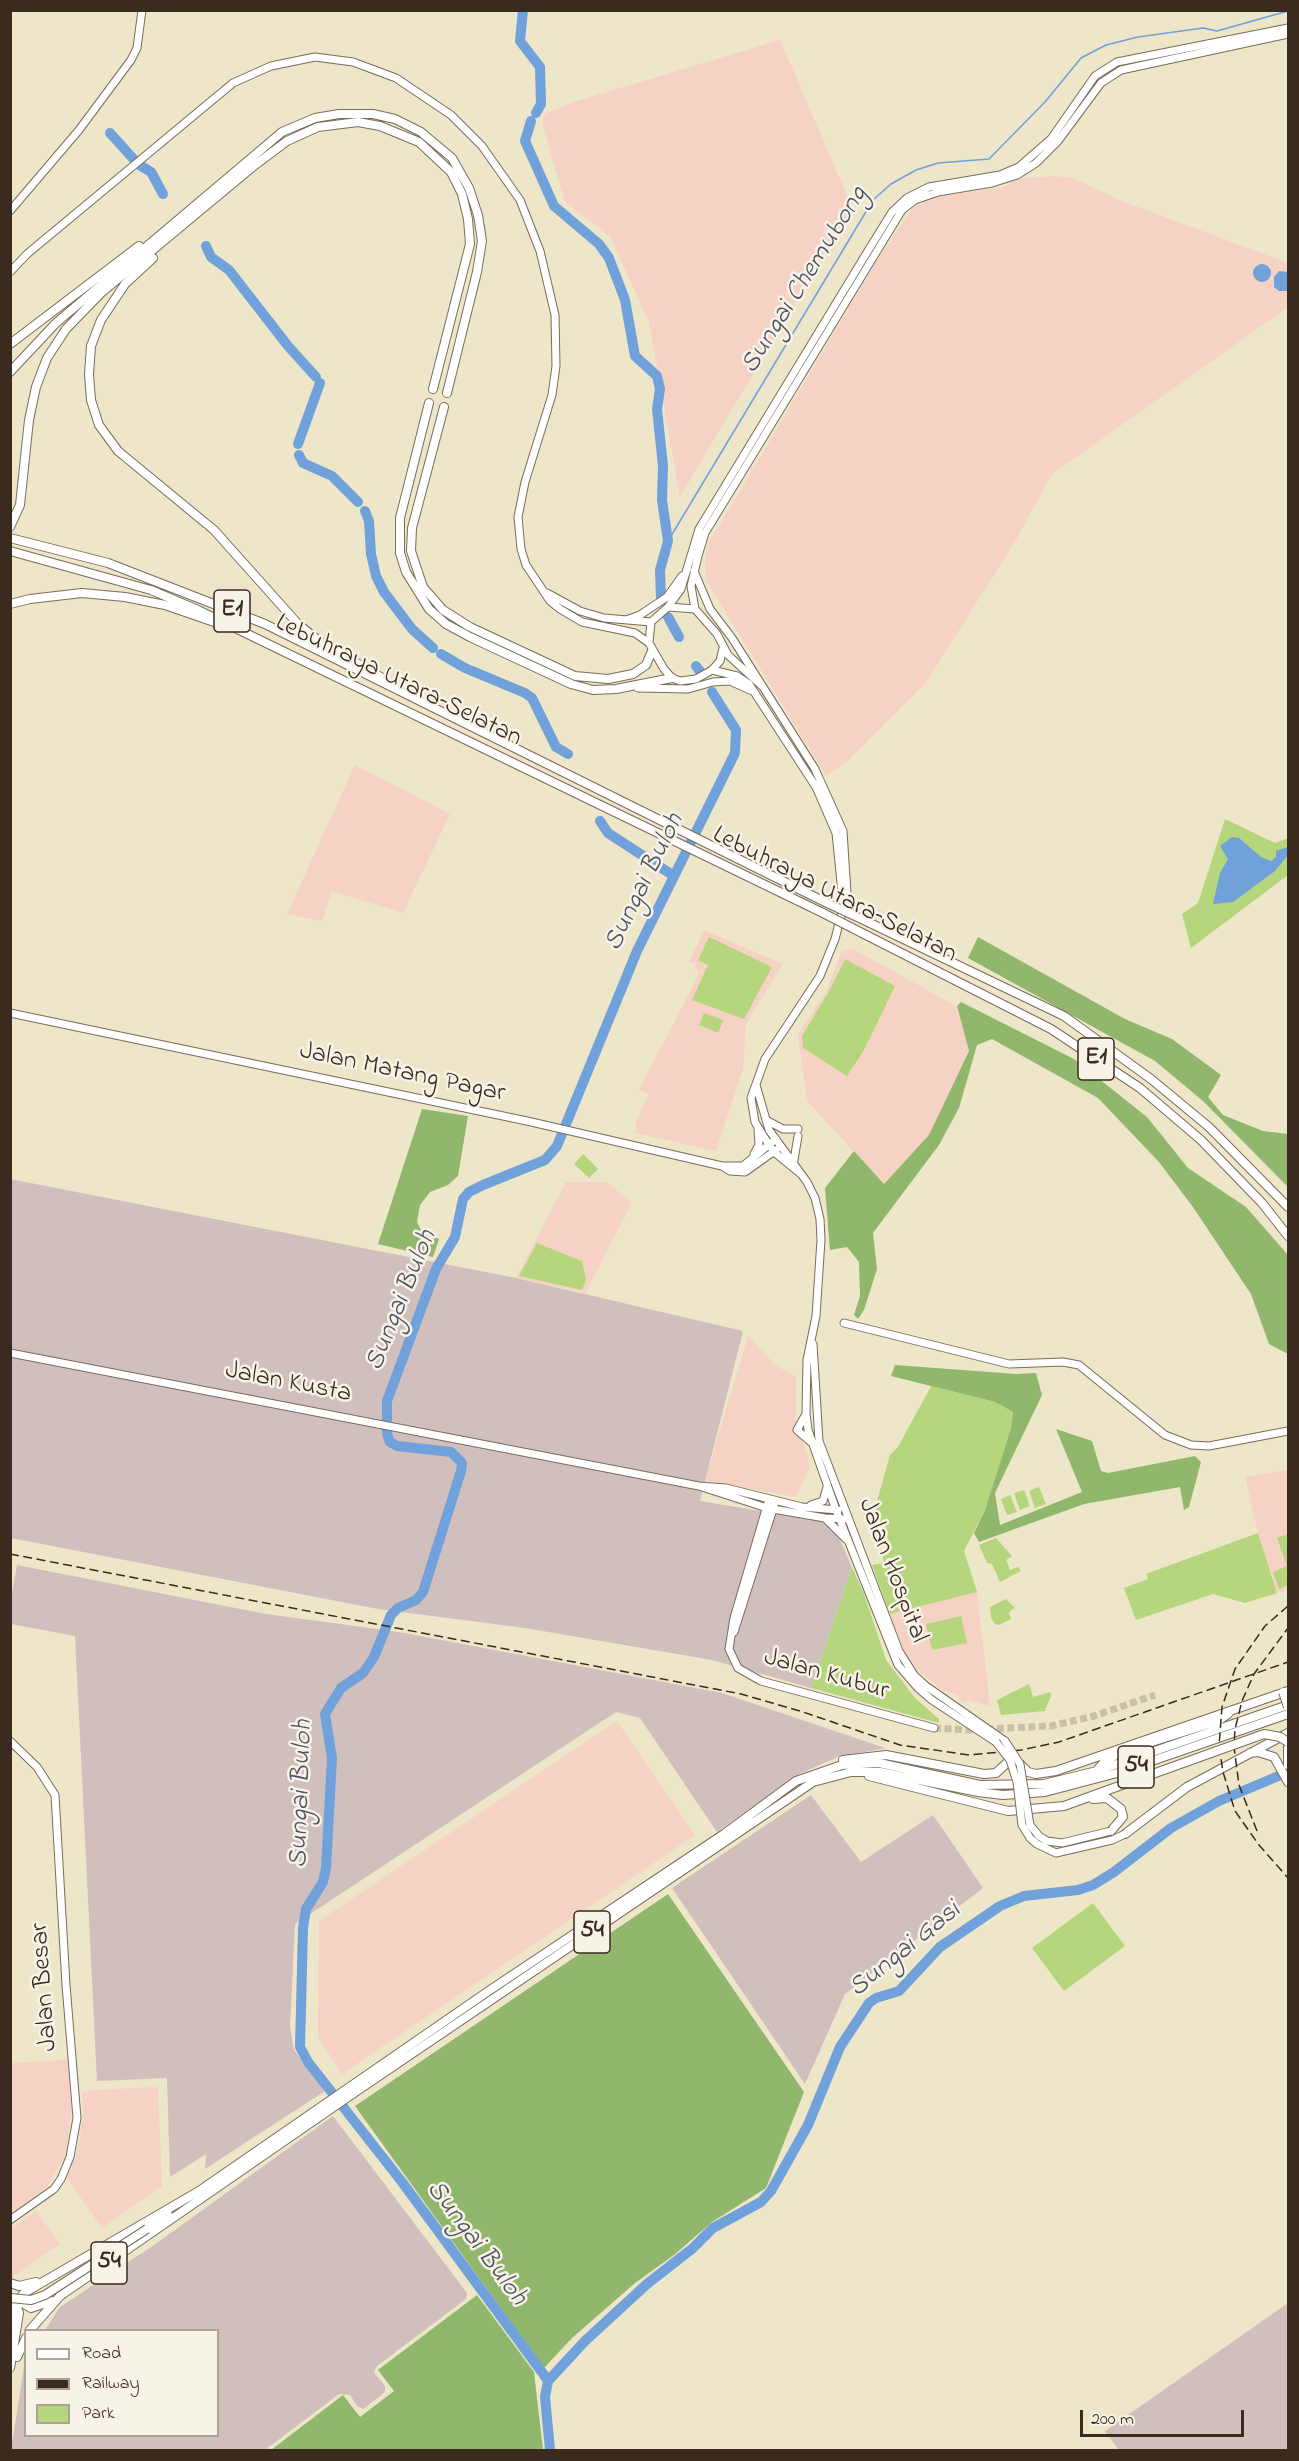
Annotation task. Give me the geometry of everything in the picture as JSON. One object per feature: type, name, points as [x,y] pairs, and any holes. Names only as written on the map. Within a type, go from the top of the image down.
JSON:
[{"type":"highway","points":[[10,372],[56,323],[248,158],[282,132],[315,118],[339,114],[373,114],[395,119],[421,132],[452,158],[469,189],[482,241],[477,272],[447,393]]},
{"type":"highway","points":[[433,389],[470,244],[468,219],[462,194],[451,172],[419,142],[380,126],[358,122],[318,127],[287,141],[255,165],[125,284],[101,320],[91,346],[89,374],[91,399],[99,425],[118,451],[214,530],[292,618],[319,641],[441,713]]},
{"type":"highway","points":[[10,344],[194,204]]},
{"type":"highway","points":[[10,527],[20,506],[29,420],[47,358],[66,329],[101,293],[206,208]]},
{"type":"highway","points":[[429,404],[400,518],[400,553],[406,572],[429,609],[446,624],[470,637],[571,684],[592,690],[627,689],[672,678]]},
{"type":"highway","points":[[444,407],[412,528],[411,551],[423,588],[443,610],[470,627],[575,676],[608,678],[633,674],[646,665],[650,647]]},
{"type":"highway","points":[[412,471],[426,475]]},
{"type":"highway","name":"Lebuhraya Utara–Selatan","points":[[10,538],[108,563],[186,591],[265,624],[670,826],[1064,1016],[1151,1079],[1209,1127],[1288,1207]]},
{"type":"highway","name":"Lebuhraya Utara–Selatan","points":[[10,551],[151,590],[229,625],[665,834],[1052,1029],[1140,1088],[1201,1140],[1262,1203],[1288,1236]]},
{"type":"highway","points":[[10,604],[30,599],[82,593],[125,597],[165,605],[205,620],[229,625]]},
{"type":"highway","points":[[1020,1764],[1028,1772],[1036,1774],[1056,1771],[1286,1692],[1288,1706]]},
{"type":"highway","name":"54","points":[[349,2092],[724,1834],[796,1781],[842,1765],[879,1763],[969,1783],[1029,1785],[1097,1771],[1288,1706]]},
{"type":"highway","points":[[1097,1771],[1115,1754],[1218,1721],[1236,1709]]},
{"type":"highway","name":"54","points":[[10,2326],[12,2298],[199,2192],[813,1782],[836,1776],[880,1772],[978,1792],[1028,1794],[1078,1785],[1288,1714]]},
{"type":"highway","points":[[1125,1834],[1187,1787],[1244,1754],[1288,1733]]},
{"type":"highway","points":[[836,1776],[876,1776],[991,1809],[1008,1811],[1064,1806],[1264,1734],[1280,1737],[1288,1742]]},
{"type":"highway","points":[[1288,1746],[1286,1765],[1288,1782]]},
{"type":"highway","points":[[1244,1754],[1266,1754],[1286,1765]]},
{"type":"highway","points":[[796,1781],[829,1764],[858,1757],[886,1755],[984,1774],[996,1773],[1010,1760]]},
{"type":"highway","points":[[1085,1799],[1107,1798],[1121,1809],[1123,1817],[1111,1831]]},
{"type":"highway","name":"54","points":[[32,2329],[60,2296],[197,2203],[330,2104]]},
{"type":"highway","points":[[12,2298],[32,2300],[45,2295],[147,2229],[197,2203]]},
{"type":"highway","points":[[10,2283],[19,2286],[43,2280]]},
{"type":"highway","points":[[24,2293],[24,2304],[31,2308],[60,2296]]},
{"type":"highway","points":[[10,2370],[18,2333],[19,2313],[12,2298]]},
{"type":"highway","points":[[10,2370],[24,2342]]},
{"type":"main road","points":[[10,211],[79,130],[131,60],[137,48],[142,10]]},
{"type":"main road","points":[[668,607],[695,609],[691,568],[699,529],[892,212],[907,198],[929,187],[1000,175],[1019,166],[1052,139],[1095,76],[1117,62],[1288,28]]},
{"type":"main road","points":[[542,590],[580,611],[621,621],[651,622],[668,607],[681,590],[705,533],[902,210],[915,200],[938,192],[992,183],[1017,175],[1036,163],[1058,141],[1101,83],[1121,70],[1288,34]]},
{"type":"main road","points":[[10,272],[187,119],[234,83],[271,66],[315,57],[353,62],[396,78],[451,115],[489,154],[520,200],[540,251],[555,315],[556,366],[552,395],[525,482],[518,517],[521,549],[526,565],[542,590],[560,609],[582,622],[628,630],[650,647],[672,678],[681,681],[696,679],[712,670],[720,661],[723,648]]},
{"type":"main road","points":[[10,264],[27,255]]},
{"type":"main road","points":[[621,621],[640,615],[667,597],[691,568]]},
{"type":"main road","name":"Jalan Hospital","points":[[691,568],[710,609],[763,687],[824,784],[843,831],[847,893],[835,939],[820,976],[765,1059],[751,1098],[758,1128],[769,1145],[774,1152],[801,1174]]},
{"type":"main road","name":"Jalan Hospital","points":[[695,609],[717,634],[723,648],[763,687]]},
{"type":"main road","points":[[702,615],[724,628]]},
{"type":"main road","points":[[650,647],[651,622]]},
{"type":"main road","name":"Jalan Hospital","points":[[712,670],[737,676],[755,693],[789,741],[826,806],[836,833],[843,902]]},
{"type":"main road","points":[[627,689],[688,689],[713,682],[730,681],[755,693]]},
{"type":"main road","name":"Jalan Matang Pagar","points":[[10,1013],[553,1127],[722,1166],[743,1166],[747,1163]]},
{"type":"main road","name":"Jalan Hospital","points":[[756,1085],[764,1118],[776,1139],[794,1161],[815,1198],[821,1239],[813,1341],[819,1441],[844,1510],[843,1519],[851,1546],[898,1665],[932,1700],[996,1742],[1010,1760]]},
{"type":"main road","points":[[764,1118],[773,1126],[798,1132],[794,1161]]},
{"type":"main road","points":[[747,1163],[759,1144],[758,1128]]},
{"type":"main road","points":[[747,1163],[776,1139]]},
{"type":"main road","points":[[722,1166],[730,1172],[745,1172],[782,1146]]},
{"type":"main road","points":[[844,1323],[1009,1364],[1063,1362],[1079,1365],[1165,1435],[1191,1445],[1209,1446],[1288,1431]]},
{"type":"main road","name":"Jalan Hospital","points":[[813,1341],[807,1360],[808,1430],[836,1510],[843,1519],[899,1651],[914,1675],[926,1686],[1005,1741],[1020,1764]]},
{"type":"main road","name":"Jalan Kusta","points":[[10,1353],[699,1486],[756,1505],[771,1504],[844,1510]]},
{"type":"main road","points":[[808,1430],[811,1426],[811,1399],[814,1385]]},
{"type":"main road","points":[[806,1414],[797,1430],[813,1444]]},
{"type":"main road","name":"Jalan Kusta","points":[[699,1486],[707,1485],[825,1518],[843,1519]]},
{"type":"main road","points":[[802,1507],[823,1501],[827,1486]]},
{"type":"main road","points":[[730,1640],[734,1618],[763,1521],[771,1504]]},
{"type":"main road","points":[[730,1640],[740,1621],[771,1504]]},
{"type":"main road","points":[[756,1505],[763,1521]]},
{"type":"main road","points":[[825,1518],[836,1527],[851,1546]]},
{"type":"main road","name":"Jalan Kubur","points":[[730,1640],[733,1660],[741,1672],[751,1677],[934,1728]]},
{"type":"main road","name":"Jalan Besar","points":[[10,1741],[37,1767],[55,1796],[66,1985],[77,2118],[70,2157],[61,2179],[54,2189],[10,2220]]},
{"type":"main road","points":[[1010,1760],[1017,1782],[1022,1825],[1030,1838],[1045,1850],[1056,1853],[1083,1848],[1125,1834]]},
{"type":"main road","points":[[1020,1764],[1030,1825],[1039,1836],[1047,1841],[1062,1843],[1111,1831]]},
{"type":"shaded area","points":[[780,40],[852,207],[680,497],[649,322],[610,236],[565,202],[543,126],[544,114],[574,102]]},
{"type":"shaded area","points":[[1054,176],[1073,178],[1119,200],[1288,263],[1288,307],[1051,475],[1016,540],[925,684],[850,759],[826,776],[707,582],[705,564],[707,546],[879,257],[912,209],[931,198],[1005,187],[1015,179]]},
{"type":"shaded area","points":[[355,765],[450,814],[403,913],[332,891],[322,921],[287,914]]},
{"type":"shaded area","points":[[704,930],[783,964],[746,1024],[743,1069],[716,1151],[635,1133],[637,1120],[649,1094],[639,1090],[696,980],[699,971],[694,969],[696,964],[689,962]]},
{"type":"shaded area","points":[[853,949],[956,1006],[969,1051],[929,1135],[884,1184],[807,1101],[798,1035],[827,990],[841,952]]},
{"type":"shaded area","points":[[10,1179],[516,1278],[743,1331],[700,1501],[821,1521],[838,1535],[852,1567],[811,1688],[712,1660],[525,1628],[378,1609],[11,1538]]},
{"type":"shaded area","points":[[566,1182],[606,1182],[632,1202],[586,1293],[516,1278]]},
{"type":"shaded area","points":[[748,1336],[775,1365],[796,1377],[796,1419],[810,1465],[796,1497],[705,1480]]},
{"type":"shaded area","points":[[1288,1470],[1288,1589],[1277,1593],[1258,1532],[1245,1477]]},
{"type":"shaded area","points":[[17,1565],[266,1614],[399,1632],[722,1693],[885,1748],[838,1757],[799,1774],[717,1832],[640,1718],[616,1712],[295,1924],[290,2027],[294,2050],[325,2091],[205,2169],[206,2154],[170,2177],[167,2078],[97,2081],[75,1636],[11,1624],[11,1598]]},
{"type":"shaded area","points":[[977,1592],[990,1706],[968,1700],[965,1703],[959,1701],[958,1695],[944,1691],[917,1670],[903,1648],[890,1614]]},
{"type":"shaded area","points":[[617,1721],[695,1835],[342,2074],[318,2037],[319,1921]]},
{"type":"shaded area","points":[[811,1795],[861,1862],[933,1815],[983,1888],[845,1994],[805,2084],[672,1888]]},
{"type":"shaded area","points":[[69,2060],[71,2116],[65,2155],[47,2187],[11,2213],[11,2063]]},
{"type":"shaded area","points":[[156,2087],[158,2089],[162,2186],[102,2228],[67,2178],[76,2158],[83,2117],[82,2093],[93,2090]]},
{"type":"shaded area","points":[[333,2116],[467,2293],[466,2299],[377,2366],[374,2372],[385,2386],[385,2392],[363,2409],[357,2406],[350,2395],[339,2394],[265,2450],[11,2450],[24,2366],[24,2437],[219,2437],[219,2329],[46,2329],[60,2307],[154,2245]]},
{"type":"shaded area","points":[[36,2211],[60,2244],[11,2278],[11,2228]]},
{"type":"shaded area","points":[[1288,2303],[1288,2450],[1119,2450],[1105,2431]]},
{"type":"green space","points":[[1225,819],[1275,843],[1288,838],[1288,875],[1191,948],[1182,914],[1198,903]]},
{"type":"green space","points":[[709,937],[772,967],[744,1019],[692,1000],[708,965],[698,960]]},
{"type":"green space","points":[[978,937],[1125,1019],[1172,1039],[1221,1075],[1208,1097],[1223,1115],[1263,1131],[1288,1134],[1288,1187],[1203,1101],[1155,1061],[968,958]]},
{"type":"green space","points":[[845,959],[895,986],[864,1050],[847,1076],[803,1048],[802,1036]]},
{"type":"green space","points":[[961,1002],[1074,1059],[1147,1117],[1188,1168],[1246,1207],[1288,1255],[1288,1354],[1269,1344],[1251,1294],[1193,1207],[1159,1162],[1098,1098],[992,1039],[977,1045],[959,1108],[939,1145],[873,1233],[877,1269],[864,1310],[858,1319],[854,1315],[860,1296],[859,1262],[847,1247],[830,1250],[825,1188],[854,1151],[884,1184],[929,1135],[969,1051],[957,1006]]},
{"type":"green space","points":[[704,1013],[723,1020],[718,1033],[699,1025]]},
{"type":"green space","points":[[422,1109],[468,1116],[458,1176],[448,1185],[430,1192],[420,1205],[417,1222],[422,1232],[439,1239],[433,1257],[378,1244]]},
{"type":"green space","points":[[583,1154],[598,1169],[589,1178],[574,1164]]},
{"type":"green space","points":[[537,1243],[582,1261],[586,1280],[582,1290],[519,1276]]},
{"type":"green space","points":[[895,1365],[1016,1374],[1036,1373],[1042,1395],[995,1493],[1000,1525],[1082,1492],[1056,1429],[1092,1441],[1101,1471],[1108,1473],[1195,1456],[1201,1462],[1189,1507],[1184,1510],[1180,1487],[1084,1504],[979,1542],[974,1533],[985,1510],[1011,1428],[1013,1412],[995,1402],[891,1376]]},
{"type":"green space","points":[[931,1386],[995,1402],[1013,1412],[1011,1428],[985,1510],[964,1551],[977,1592],[890,1614],[872,1565],[884,1563],[882,1553],[890,1552],[885,1523],[872,1519],[890,1455],[898,1447]]},
{"type":"green space","points":[[1039,1487],[1046,1504],[1035,1508],[1029,1491]]},
{"type":"green space","points":[[1024,1490],[1030,1506],[1020,1510],[1014,1493]]},
{"type":"green space","points":[[1010,1495],[1017,1512],[1007,1515],[1001,1499]]},
{"type":"green space","points":[[1258,1533],[1277,1593],[1245,1603],[1213,1594],[1136,1620],[1124,1588],[1148,1579],[1146,1574]]},
{"type":"green space","points":[[1288,1534],[1288,1585],[1279,1589],[1273,1572],[1287,1566],[1277,1538]]},
{"type":"green space","points":[[996,1538],[1012,1556],[1006,1560],[1010,1570],[1018,1567],[1021,1571],[1000,1582],[992,1564],[987,1563],[979,1545]]},
{"type":"green space","points":[[852,1567],[864,1594],[886,1660],[915,1698],[939,1719],[939,1723],[811,1688]]},
{"type":"green space","points":[[1006,1599],[1015,1608],[1009,1612],[1011,1619],[999,1625],[995,1624],[991,1618],[990,1607]]},
{"type":"green space","points":[[961,1616],[967,1643],[932,1650],[926,1624]]},
{"type":"green space","points":[[1029,1684],[1033,1697],[1050,1692],[1051,1696],[1045,1711],[1001,1715],[997,1700]]},
{"type":"green space","points":[[668,1894],[804,2092],[766,2188],[712,2222],[674,2255],[635,2283],[572,2338],[544,2368],[355,2106]]},
{"type":"green space","points":[[1093,1903],[1125,1946],[1064,1991],[1032,1948]]},
{"type":"green space","points":[[477,2295],[534,2372],[543,2450],[271,2450],[343,2395],[360,2417],[394,2391],[378,2370]]},
{"type":"water","points":[[1262,264],[1268,267],[1271,273],[1268,279],[1262,282],[1256,279],[1253,273],[1256,267]]},
{"type":"water","points":[[1279,271],[1288,272],[1288,291],[1279,291],[1274,287],[1274,277]]},
{"type":"water","points":[[1232,837],[1239,838],[1261,857],[1271,861],[1276,857],[1276,851],[1288,847],[1288,855],[1275,871],[1233,902],[1213,904],[1220,873],[1228,859],[1220,846]]},
{"type":"waterway","name":"Sungai Buloh","points":[[523,10],[520,41],[540,67],[541,104],[536,113]]},
{"type":"waterway","name":"Sungai Chemubong","points":[[668,541],[873,200],[891,184],[916,170],[938,163],[989,159],[1045,102],[1081,58],[1106,45],[1138,37],[1203,28],[1217,31],[1288,11]]},
{"type":"waterway","name":"Sungai Buloh","points":[[531,121],[525,141],[554,206],[599,244],[609,258],[625,300],[635,356],[657,376],[660,389],[657,409],[663,466],[662,500],[668,541],[660,570],[661,599]]},
{"type":"waterway","points":[[110,133],[138,164],[151,172],[163,194]]},
{"type":"waterway","points":[[206,246],[211,257],[229,270],[288,346],[316,377]]},
{"type":"waterway","points":[[298,444],[320,383]]},
{"type":"waterway","points":[[299,455],[303,463],[332,476],[358,502]]},
{"type":"waterway","points":[[365,511],[369,521],[371,554],[376,576],[384,592],[412,629],[433,648]]},
{"type":"waterway","name":"Sungai Buloh","points":[[668,617],[679,637]]},
{"type":"waterway","points":[[441,654],[465,668],[532,698],[556,747],[568,754]]},
{"type":"waterway","name":"Sungai Buloh","points":[[696,666],[702,674]]},
{"type":"waterway","name":"Sungai Buloh","points":[[550,2450],[545,2397],[548,2381],[402,2182],[308,2062],[300,2047],[303,1928],[306,1909],[323,1882],[326,1868],[332,1758],[325,1714],[341,1688],[363,1673],[374,1657],[391,1615],[398,1608],[416,1600],[423,1592],[461,1471],[462,1463],[451,1452],[397,1446],[390,1442],[387,1434],[387,1401],[436,1269],[455,1237],[463,1199],[469,1192],[483,1185],[545,1160],[557,1146],[637,951],[735,753],[736,730],[712,692]]},
{"type":"waterway","points":[[600,821],[608,833],[674,876]]},
{"type":"waterway","name":"Sungai Gasi","points":[[548,2381],[585,2341],[647,2284],[693,2248],[713,2228],[761,2202],[771,2191],[808,2125],[840,2047],[869,2003],[876,1998],[899,1991],[940,1947],[1000,1906],[1024,1896],[1078,1890],[1093,1885],[1114,1872],[1171,1828],[1219,1801],[1288,1772]]},
{"type":"tunnel","points":[[934,1728],[968,1730],[1051,1726],[1094,1716],[1155,1695]]},
{"type":"railway","points":[[10,1554],[741,1694],[800,1711],[900,1745],[969,1755],[1021,1750],[1059,1742],[1288,1662]]},
{"type":"railway","points":[[1288,1606],[1265,1626],[1235,1669],[1222,1707],[1219,1746],[1223,1772],[1235,1811],[1259,1845],[1288,1878]]},
{"type":"railway","points":[[1257,1831],[1239,1785],[1234,1747],[1235,1729],[1242,1701],[1254,1674],[1288,1628]]}]
